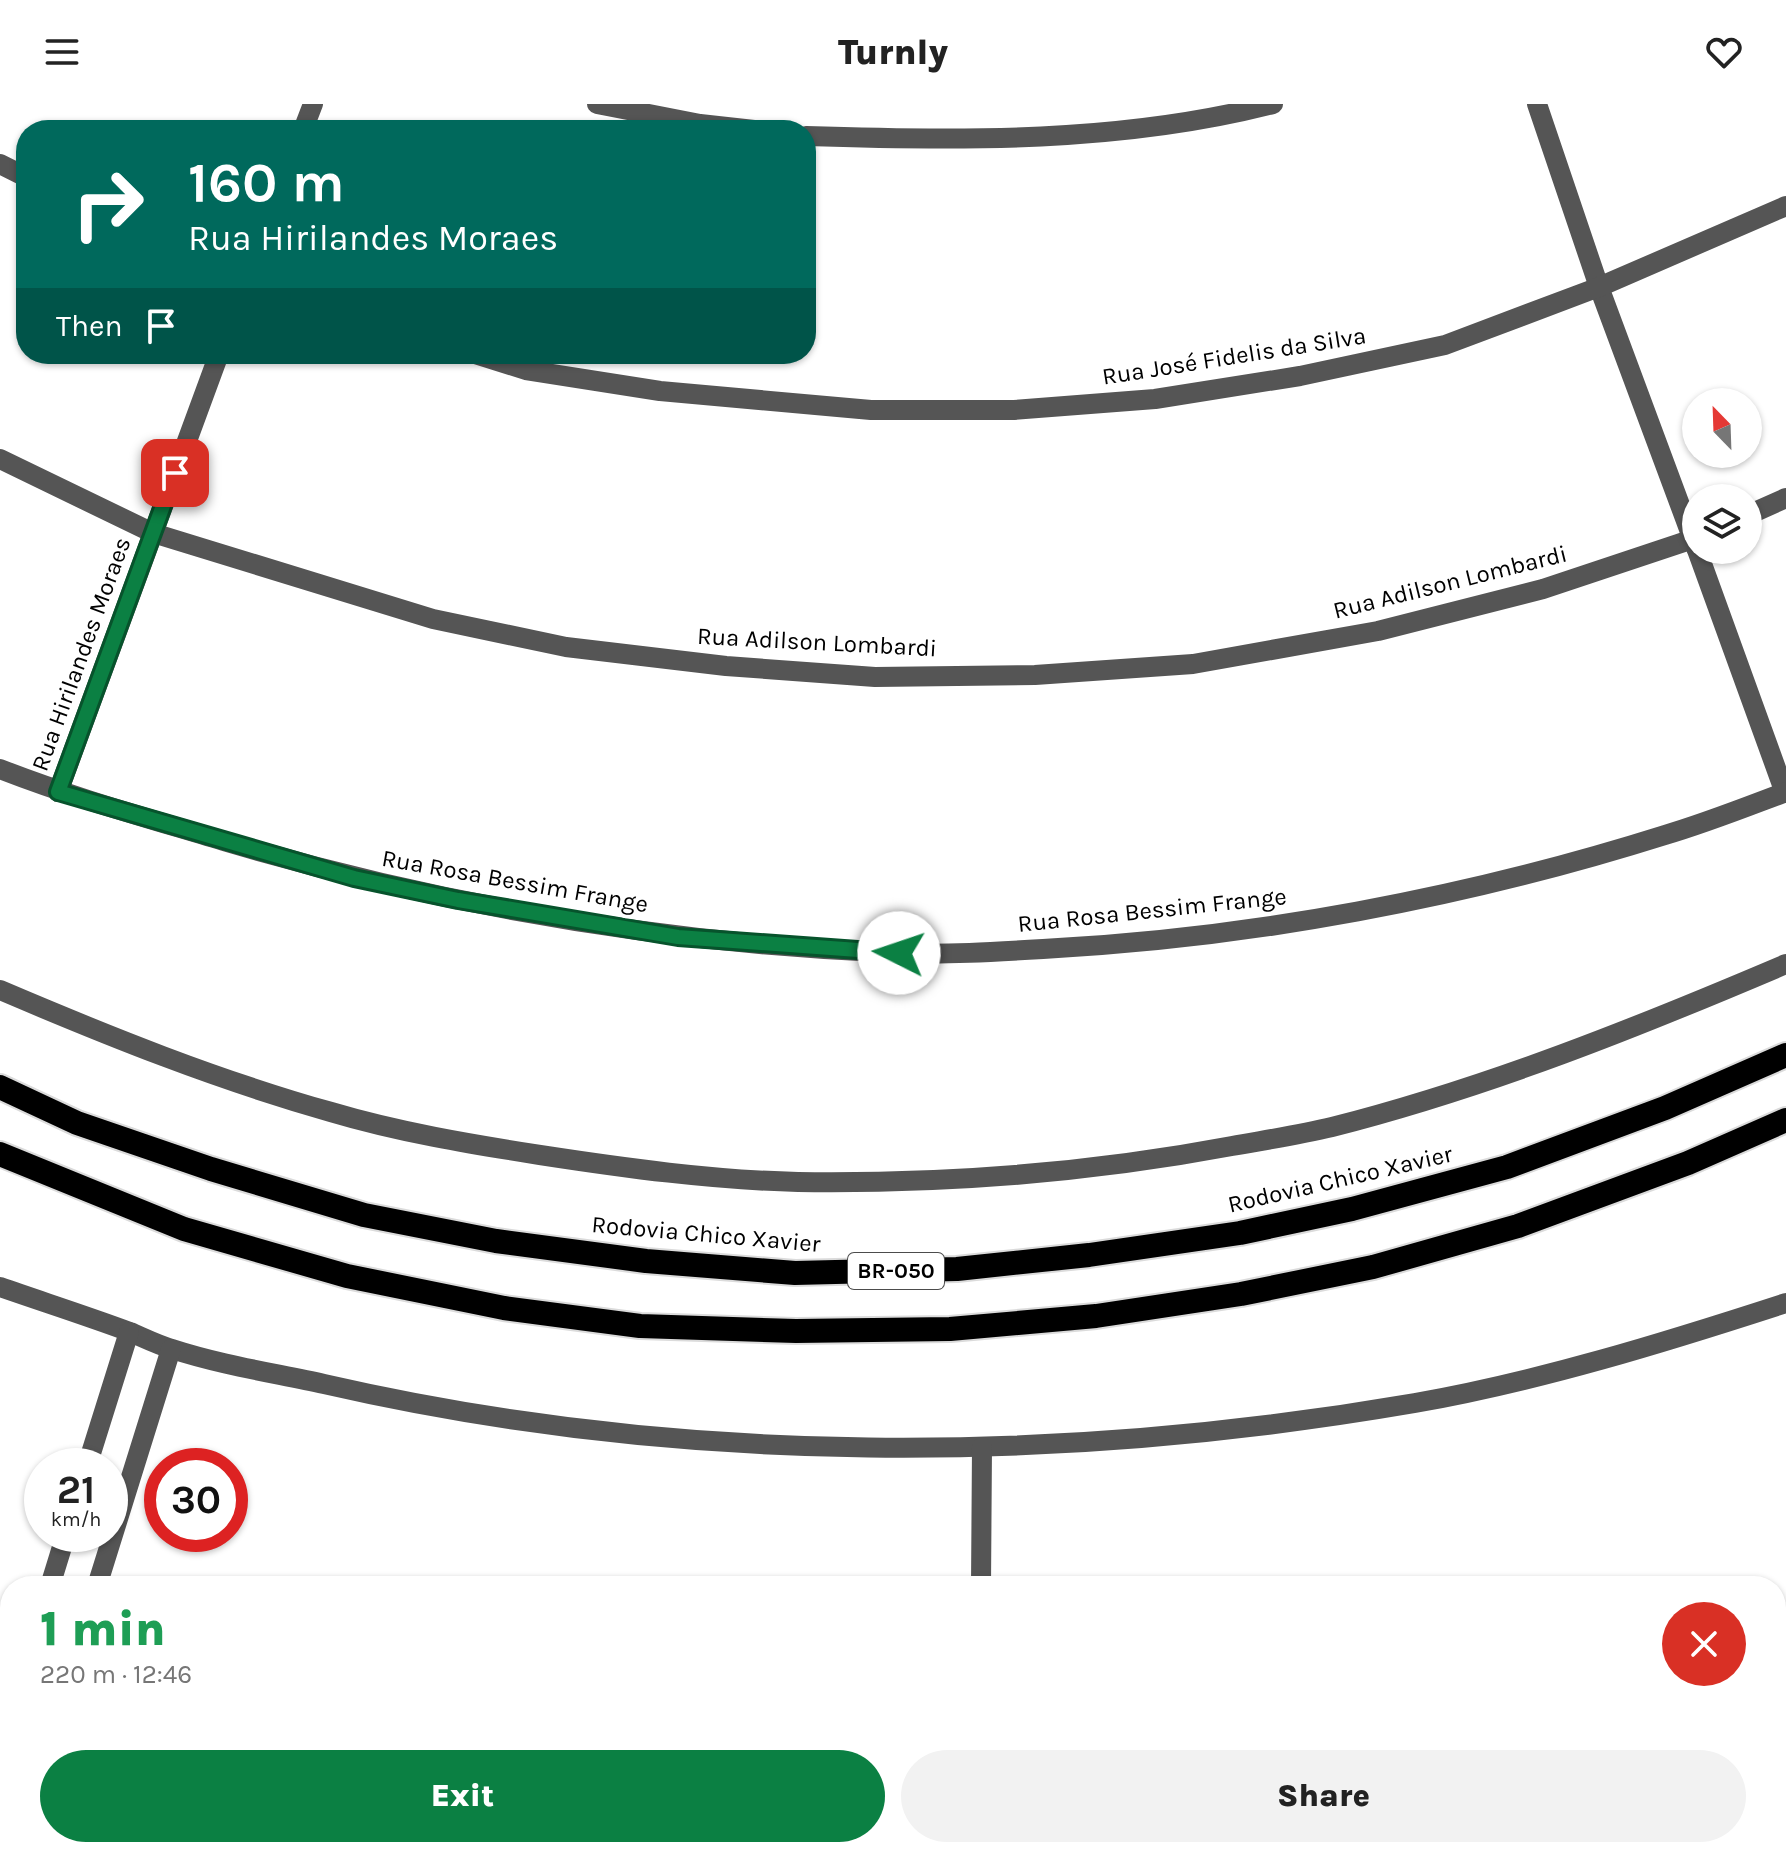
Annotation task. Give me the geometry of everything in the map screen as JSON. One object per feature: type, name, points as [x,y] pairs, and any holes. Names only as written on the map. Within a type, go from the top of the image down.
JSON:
[{"type":"highway","name":"Rodovia Chico Xavier","points":[[0,1087],[77,1123],[211,1169],[364,1215],[496,1241],[646,1261],[810,1273],[957,1269],[1089,1255],[1240,1233],[1352,1209],[1507,1167],[1665,1108],[1786,1055]]},
{"type":"highway","points":[[0,1154],[184,1229],[347,1276],[504,1308],[640,1326],[796,1331],[965,1328],[1096,1316],[1241,1294],[1373,1267],[1518,1226],[1688,1163],[1786,1122]]},
{"type":"street","points":[[597,104],[679,120]]},
{"type":"street","points":[[816,136],[918,140],[1084,133],[1174,123],[1273,104]]},
{"type":"street","points":[[1537,104],[1599,287],[1682,509]]},
{"type":"street","name":"Rua José Fidelis da Silva","points":[[507,364],[526,370],[660,391],[871,410],[1014,410],[1155,399],[1314,373],[1445,345],[1599,287],[1786,206]]},
{"type":"street","name":"Rua Hirilandes Moraes","points":[[58,792],[215,364]]},
{"type":"street","name":"Rua Adilson Lombardi","points":[[0,459],[153,533],[433,619],[566,647],[726,666],[875,677],[1035,675],[1193,664],[1378,631],[1543,589],[1682,548]]},
{"type":"street","points":[[1762,509],[1786,498]]},
{"type":"street","points":[[1702,564],[1786,792]]},
{"type":"street","name":"Rua Rosa Bessim Frange","points":[[0,769],[58,792],[354,878],[458,900],[678,937],[899,953],[1110,946],[1322,919],[1552,867],[1665,835],[1786,792]]},
{"type":"street","points":[[0,990],[137,1048],[335,1114],[480,1145],[638,1170],[795,1182],[984,1179],[1164,1159],[1330,1127],[1498,1079],[1647,1023],[1786,964]]},
{"type":"street","points":[[0,1287],[171,1349],[382,1397],[530,1422],[672,1439],[818,1446],[982,1447],[1120,1440],[1274,1423],[1418,1402],[1571,1367],[1786,1303]]},
{"type":"street","points":[[93,1448],[129,1332]]},
{"type":"street","points":[[100,1576],[171,1349]]},
{"type":"street","points":[[981,1576],[982,1447]]},
{"type":"street","points":[[53,1576],[60,1552]]},
{"type":"route","points":[[175,473],[58,792],[354,878],[458,900],[678,937],[899,953]]}]
